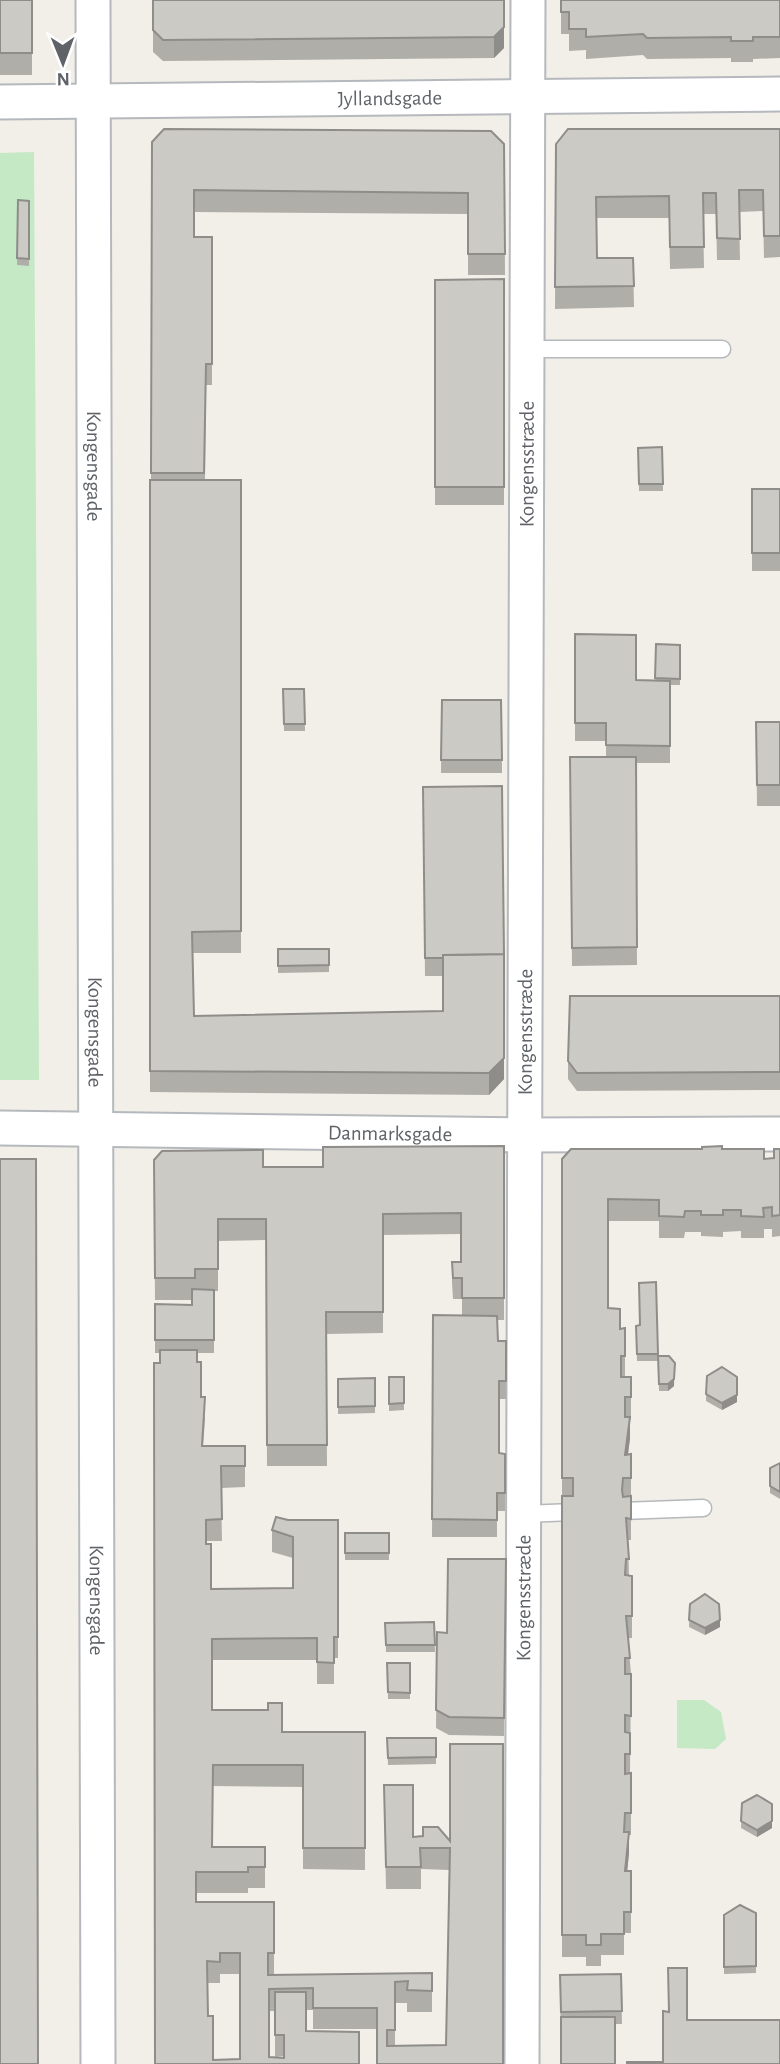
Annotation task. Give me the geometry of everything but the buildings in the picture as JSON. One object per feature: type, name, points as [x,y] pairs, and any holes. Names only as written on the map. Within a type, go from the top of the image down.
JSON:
[{"type":"street","name":"Kongensgade","points":[[93,0],[98,2064]]},
{"type":"street","name":"Kongensstræde","points":[[523,2064],[528,0]]},
{"type":"street","name":"Jyllandsgade","points":[[0,102],[780,94]]},
{"type":"street","name":"Danmarksgade","points":[[0,1128],[525,1135],[780,1134]]},
{"type":"lane","points":[[527,349],[722,349]]},
{"type":"lane","points":[[622,1511],[703,1508]]},
{"type":"lane","points":[[524,1514],[573,1512]]},
{"type":"green space","points":[[34,152],[39,1080],[0,1080],[0,153]]},
{"type":"green space","points":[[677,1700],[704,1700],[721,1712],[726,1739],[715,1749],[677,1748]]}]
